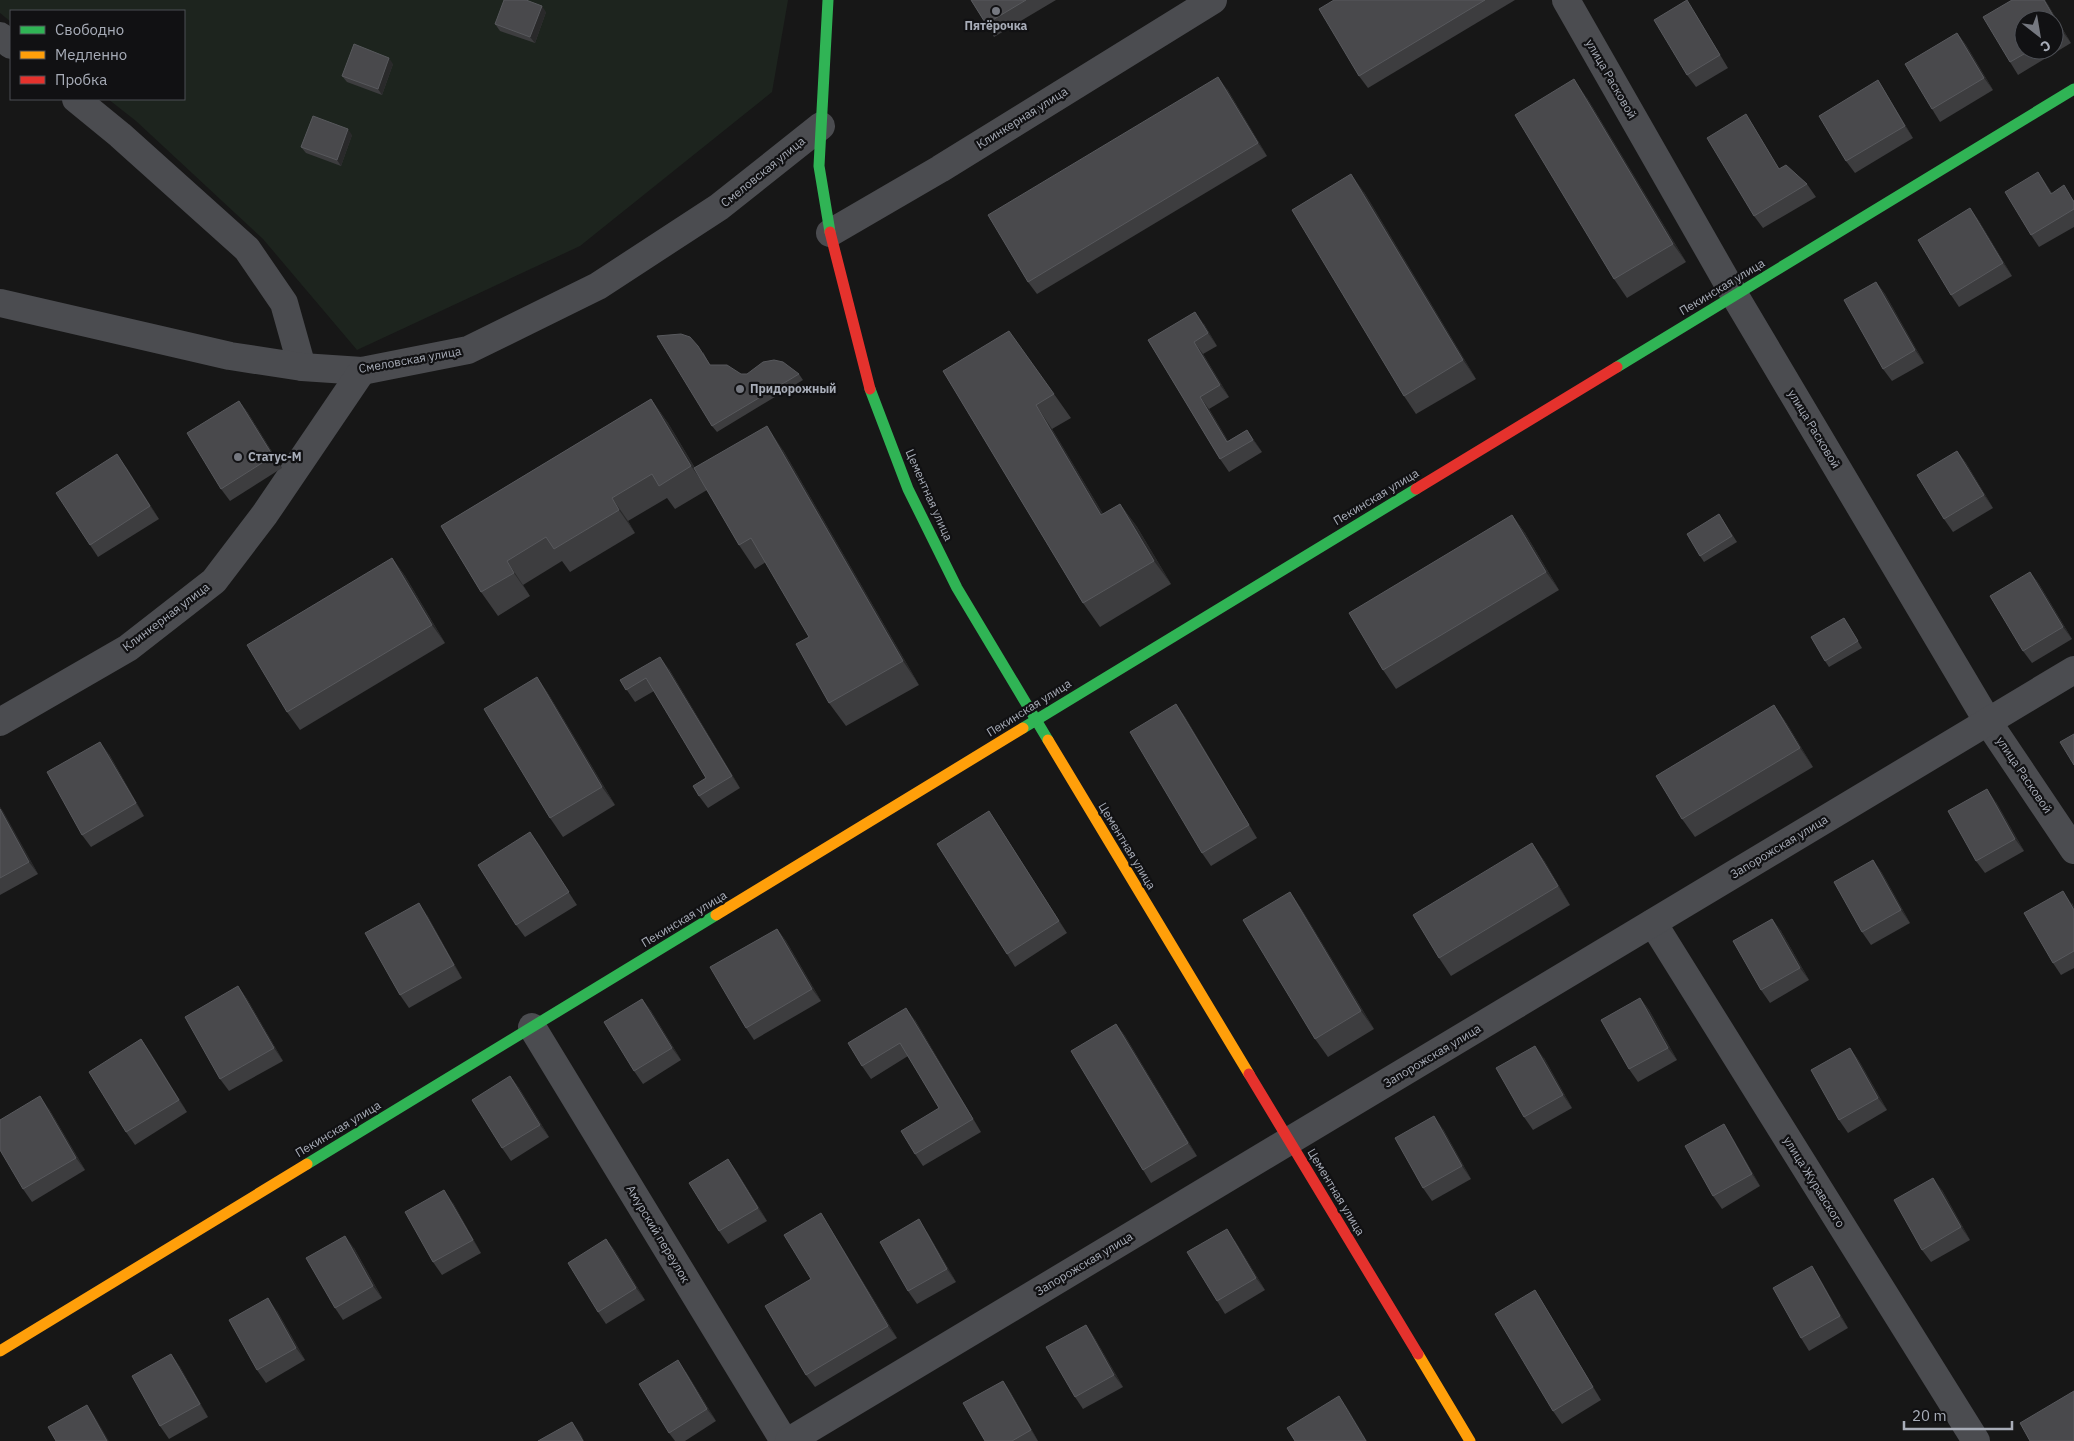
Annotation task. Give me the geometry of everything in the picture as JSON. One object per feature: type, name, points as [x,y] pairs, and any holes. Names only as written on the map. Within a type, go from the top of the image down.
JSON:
[{"type":"street","name":"Цементная улица","points":[[828,0],[820,166],[830,233],[867,380],[908,489],[956,588],[1035,722],[1470,1441]]},
{"type":"street","name":"Клинкерная улица","points":[[830,233],[948,164],[1213,0]]},
{"type":"street","name":"улица Расковой","points":[[1566,0],[1735,296],[1988,722],[2074,850]]},
{"type":"street","points":[[0,36],[10,44]]},
{"type":"street","name":"Пекинская улица","points":[[0,1351],[2074,89]]},
{"type":"street","points":[[77,100],[120,135],[247,249],[284,303],[302,366]]},
{"type":"street","name":"Смеловская улица","points":[[0,303],[230,356],[302,366],[362,371],[468,350],[598,286],[719,207],[821,126]]},
{"type":"street","name":"Клинкерная улица","points":[[0,722],[128,648],[214,581],[265,514],[362,371]]},
{"type":"street","name":"Запорожская улица","points":[[789,1441],[2074,670]]},
{"type":"street","name":"улица Журавского","points":[[1653,923],[1976,1441]]},
{"type":"street","name":"Амурский переулок","points":[[532,1027],[784,1441]]},
{"type":"shaded area","points":[[0,0],[788,0],[772,92],[580,246],[357,350],[263,239],[136,121],[109,100],[185,100],[185,10],[10,10],[10,21],[0,13]]},
{"type":"building","points":[[504,0],[526,0],[542,6],[530,37],[495,24]]},
{"type":"building","points":[[971,0],[1026,0],[986,24]]},
{"type":"building","points":[[1334,0],[1485,0],[1359,76],[1319,9]]},
{"type":"building","points":[[1687,0],[1720,55],[1687,75],[1654,20]]},
{"type":"building","points":[[2012,0],[2044,0],[2050,10],[2014,10],[2014,60],[2010,62],[1983,17]]},
{"type":"building","points":[[1957,33],[1984,78],[1932,109],[1905,64]]},
{"type":"building","points":[[354,44],[389,58],[378,89],[342,76]]},
{"type":"building","points":[[1218,77],[1258,143],[1028,282],[988,215]]},
{"type":"building","points":[[1574,79],[1673,244],[1614,279],[1515,115]]},
{"type":"building","points":[[1878,80],[1905,126],[1846,161],[1819,116]]},
{"type":"building","points":[[1746,114],[1779,169],[1786,165],[1807,184],[1754,216],[1707,138]]},
{"type":"building","points":[[313,116],[348,129],[337,160],[301,147]]},
{"type":"building","points":[[2038,172],[2051,194],[2064,185],[2074,202],[2074,209],[2031,235],[2005,192]]},
{"type":"building","points":[[1351,174],[1463,360],[1404,396],[1292,210]]},
{"type":"building","points":[[1970,208],[2003,263],[1951,295],[1918,240]]},
{"type":"building","points":[[1876,282],[1915,350],[1883,369],[1844,300]]},
{"type":"building","points":[[1195,312],[1208,333],[1194,342],[1220,385],[1200,397],[1227,442],[1247,430],[1253,440],[1220,459],[1148,340]]},
{"type":"building","points":[[1009,331],[1054,394],[1036,405],[1101,515],[1120,504],[1154,561],[1083,603],[943,371]]},
{"type":"building","name":"Придорожный","points":[[681,334],[690,337],[710,365],[727,365],[741,374],[747,374],[763,362],[774,360],[783,362],[799,374],[712,426],[657,336]]},
{"type":"building","points":[[651,399],[691,466],[659,486],[652,474],[612,498],[619,510],[554,549],[546,537],[507,561],[514,573],[481,592],[441,526]]},
{"type":"building","name":"Статус-М","points":[[239,401],[273,456],[221,489],[187,433]]},
{"type":"building","points":[[767,426],[903,661],[829,703],[796,644],[809,637],[751,538],[739,545],[694,468]]},
{"type":"building","points":[[1957,451],[1984,495],[1944,519],[1917,475]]},
{"type":"building","points":[[117,454],[150,506],[90,545],[56,493]]},
{"type":"building","points":[[1719,514],[1732,536],[1700,556],[1687,534]]},
{"type":"building","points":[[1512,515],[1546,572],[1383,670],[1349,613]]},
{"type":"building","points":[[392,558],[432,625],[287,712],[247,645]]},
{"type":"building","points":[[2030,572],[2063,627],[2023,651],[1990,596]]},
{"type":"building","points":[[1844,618],[1858,641],[1825,661],[1811,637]]},
{"type":"building","points":[[660,657],[732,776],[699,796],[693,786],[706,778],[646,678],[626,690],[620,680]]},
{"type":"building","points":[[537,677],[602,787],[550,818],[484,709]]},
{"type":"building","points":[[1176,704],[1249,825],[1202,853],[1130,732]]},
{"type":"building","points":[[1774,705],[1800,748],[1682,819],[1656,776]]},
{"type":"building","points":[[2074,734],[2074,765],[2060,742]]},
{"type":"building","points":[[100,742],[136,803],[82,835],[47,772]]},
{"type":"building","points":[[1987,789],[2015,839],[1976,861],[1948,811]]},
{"type":"building","points":[[0,809],[29,862],[0,878]]},
{"type":"building","points":[[989,811],[1059,921],[1007,954],[937,844]]},
{"type":"building","points":[[530,832],[569,892],[516,925],[478,865]]},
{"type":"building","points":[[1532,843],[1558,886],[1439,958],[1413,915]]},
{"type":"building","points":[[1873,860],[1901,910],[1862,932],[1834,882]]},
{"type":"building","points":[[2063,891],[2074,910],[2074,951],[2053,963],[2024,913]]},
{"type":"building","points":[[1290,892],[1361,1011],[1315,1039],[1243,920]]},
{"type":"building","points":[[419,903],[454,965],[400,995],[365,933]]},
{"type":"building","points":[[1772,919],[1800,968],[1761,990],[1733,941]]},
{"type":"building","points":[[777,929],[812,989],[746,1028],[710,967]]},
{"type":"building","points":[[238,986],[274,1048],[220,1079],[185,1017]]},
{"type":"building","points":[[1640,998],[1668,1048],[1629,1069],[1601,1020]]},
{"type":"building","points":[[642,999],[672,1048],[634,1071],[604,1022]]},
{"type":"building","points":[[906,1008],[973,1119],[915,1154],[901,1131],[939,1108],[900,1043],[862,1066],[848,1043]]},
{"type":"building","points":[[1116,1024],[1188,1143],[1143,1170],[1071,1051]]},
{"type":"building","points":[[141,1039],[179,1100],[126,1132],[89,1072]]},
{"type":"building","points":[[1535,1046],[1563,1095],[1524,1117],[1496,1068]]},
{"type":"building","points":[[1850,1048],[1878,1098],[1839,1120],[1811,1070]]},
{"type":"building","points":[[510,1076],[540,1125],[502,1148],[472,1100]]},
{"type":"building","points":[[40,1096],[76,1158],[23,1189],[0,1150],[0,1120]]},
{"type":"building","points":[[1434,1116],[1462,1166],[1423,1188],[1395,1138]]},
{"type":"building","points":[[1724,1124],[1752,1174],[1713,1196],[1685,1146]]},
{"type":"building","points":[[728,1159],[758,1208],[719,1231],[689,1183]]},
{"type":"building","points":[[1933,1178],[1961,1227],[1922,1250],[1894,1200]]},
{"type":"building","points":[[444,1190],[473,1240],[433,1262],[405,1212]]},
{"type":"building","points":[[821,1213],[888,1326],[806,1375],[765,1306],[811,1279],[784,1235]]},
{"type":"building","points":[[919,1219],[947,1269],[908,1291],[880,1242]]},
{"type":"building","points":[[1227,1229],[1256,1278],[1217,1301],[1187,1252]]},
{"type":"building","points":[[345,1236],[373,1286],[335,1308],[306,1258]]},
{"type":"building","points":[[606,1239],[636,1288],[598,1312],[568,1263]]},
{"type":"building","points":[[1812,1266],[1840,1316],[1801,1338],[1773,1288]]},
{"type":"building","points":[[1535,1290],[1593,1387],[1553,1411],[1495,1314]]},
{"type":"building","points":[[268,1298],[296,1348],[257,1370],[229,1320]]},
{"type":"building","points":[[1086,1325],[1114,1375],[1075,1397],[1046,1347]]},
{"type":"building","points":[[171,1354],[200,1404],[160,1426],[132,1376]]},
{"type":"building","points":[[678,1360],[707,1409],[669,1433],[639,1384]]},
{"type":"building","points":[[1003,1381],[1031,1430],[1012,1441],[985,1441],[963,1403]]},
{"type":"building","points":[[2074,1391],[2074,1441],[2030,1441],[2020,1423]]},
{"type":"building","points":[[1339,1396],[1366,1441],[1295,1441],[1287,1428]]},
{"type":"building","points":[[87,1405],[107,1441],[56,1441],[48,1427]]},
{"type":"building","points":[[572,1422],[583,1441],[538,1441]]},
{"type":"traffic: fast","points":[[828,0],[819,166],[830,232]]},
{"type":"traffic: fast","points":[[1617,367],[2074,89]]},
{"type":"traffic: fast","points":[[870,389],[908,489],[957,588],[1048,740]]},
{"type":"traffic: fast","points":[[1023,728],[1416,489]]},
{"type":"traffic: fast","points":[[307,1164],[716,915]]},
{"type":"traffic: slow","points":[[716,915],[1023,728]]},
{"type":"traffic: slow","points":[[1048,740],[1249,1074]]},
{"type":"traffic: slow","points":[[0,1351],[307,1164]]},
{"type":"traffic: slow","points":[[1418,1354],[1470,1441]]},
{"type":"traffic: jam","points":[[830,232],[870,389]]},
{"type":"traffic: jam","points":[[1416,489],[1617,367]]},
{"type":"traffic: jam","points":[[1249,1074],[1418,1354]]},
{"type":"place","name":"Пятёрочка","points":[[996,11]]},
{"type":"place","name":"Придорожный","points":[[740,389]]},
{"type":"place","name":"Статус-М","points":[[238,457]]}]
